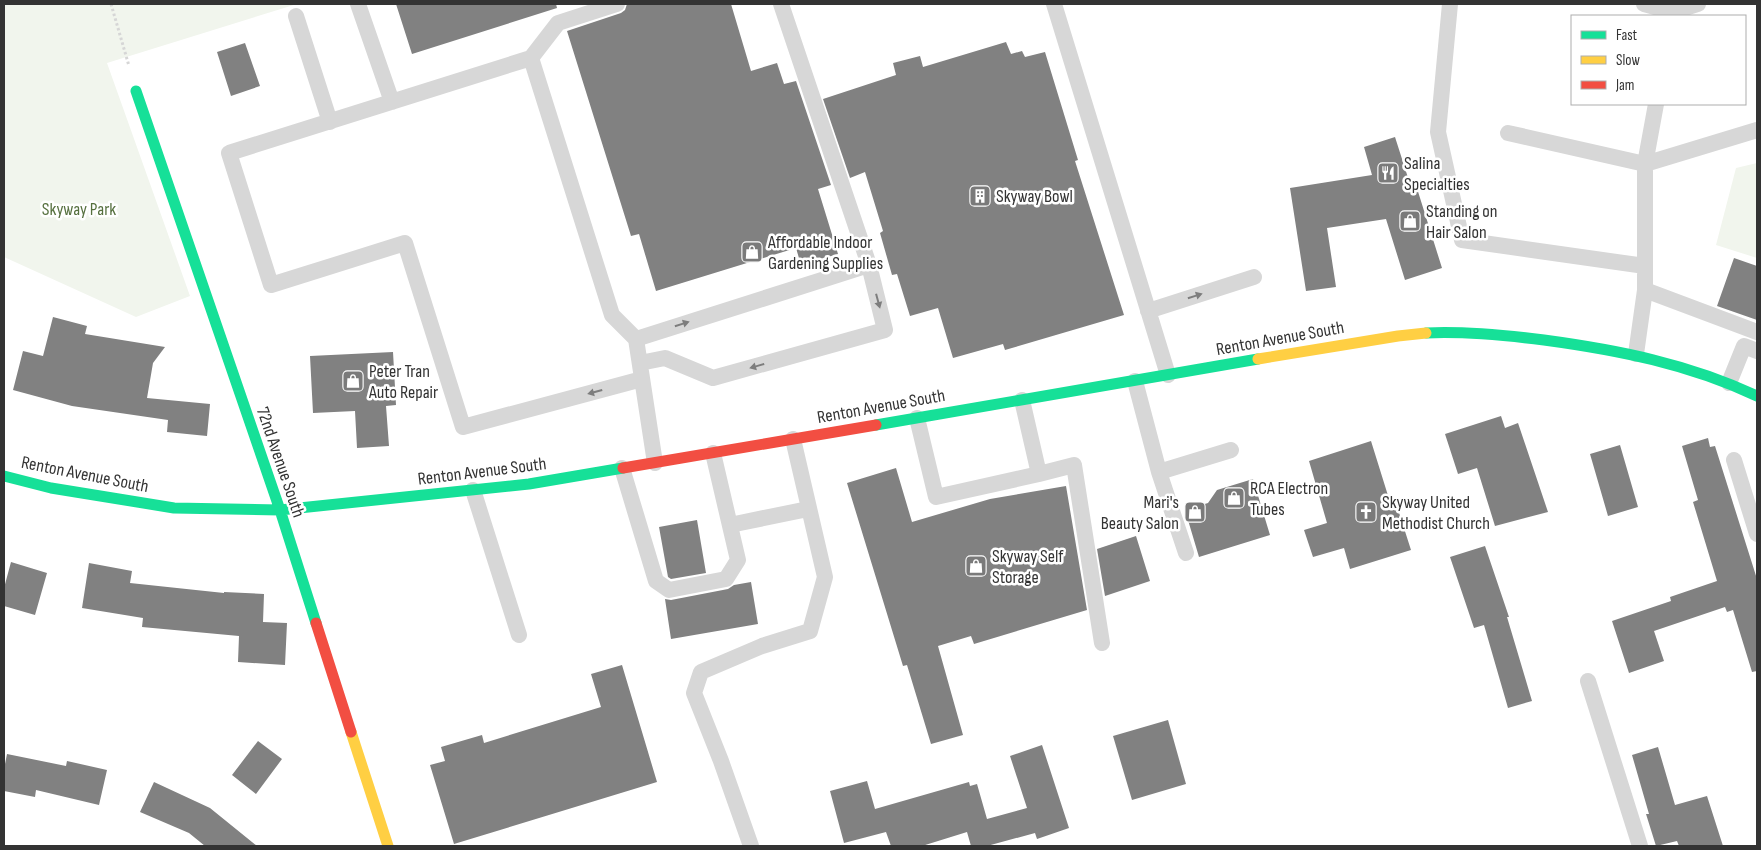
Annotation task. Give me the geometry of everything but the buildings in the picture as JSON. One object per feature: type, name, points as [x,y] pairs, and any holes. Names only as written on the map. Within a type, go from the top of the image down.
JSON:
[{"type":"main road","name":"72nd Avenue South","points":[[136,91],[280,510],[388,846]]},
{"type":"main road","name":"Renton Avenue South","points":[[4,476],[51,488],[174,508],[280,510],[529,484],[1354,343],[1424,333],[1486,332],[1595,346],[1673,363],[1757,396]]},
{"type":"lane","points":[[358,4],[392,102]]},
{"type":"lane","points":[[617,4],[558,23],[531,58],[229,153],[271,285],[405,243],[463,427],[641,371],[666,358],[713,378],[885,330],[869,265],[780,4]]},
{"type":"lane","points":[[1054,4],[1168,375]]},
{"type":"lane","points":[[1450,4],[1438,132],[1462,240],[1646,266]]},
{"type":"lane","points":[[1644,4],[1672,14],[1698,4]]},
{"type":"lane","points":[[296,16],[330,122]]},
{"type":"lane","points":[[531,58],[612,315],[636,339],[655,463]]},
{"type":"lane","points":[[1636,354],[1645,290],[1645,164],[1656,105]]},
{"type":"lane","points":[[1508,133],[1645,164],[1757,130]]},
{"type":"lane","points":[[636,339],[869,265]]},
{"type":"lane","points":[[1148,310],[1254,277]]},
{"type":"lane","points":[[1645,290],[1757,332],[1751,348],[1728,383]]},
{"type":"lane","points":[[1135,381],[1159,472],[1186,552]]},
{"type":"lane","points":[[1022,400],[1039,474]]},
{"type":"lane","points":[[917,418],[936,497],[1074,465],[1102,643]]},
{"type":"lane","points":[[751,846],[721,761],[694,693],[701,672],[762,646],[810,631],[825,576],[792,439]]},
{"type":"lane","points":[[1159,472],[1231,450]]},
{"type":"lane","points":[[622,468],[656,581],[669,590],[726,579],[738,560],[713,453]]},
{"type":"lane","points":[[1734,460],[1757,534]]},
{"type":"lane","points":[[473,490],[519,635]]},
{"type":"lane","points":[[730,525],[808,509]]},
{"type":"lane","points":[[1588,681],[1640,846]]},
{"type":"path","points":[[111,4],[136,91]]},
{"type":"green space","name":"Skyway Park","points":[[4,4],[297,4],[107,63],[190,296],[136,317],[4,257]]},
{"type":"green space","points":[[1757,163],[1757,258],[1716,245],[1736,168]]},
{"type":"traffic: fast","points":[[136,91],[280,510],[316,623]]},
{"type":"traffic: fast","points":[[1426,333],[1499,335],[1599,348],[1679,367],[1705,375],[1757,396]]},
{"type":"traffic: fast","points":[[876,425],[1258,359]]},
{"type":"traffic: fast","points":[[4,476],[51,488],[174,508],[280,510],[529,484],[623,468]]},
{"type":"traffic: slow","points":[[1258,359],[1426,333]]},
{"type":"traffic: slow","points":[[351,732],[388,846]]},
{"type":"traffic: jam","points":[[623,468],[876,425]]},
{"type":"traffic: jam","points":[[316,623],[351,732]]},
{"type":"place","name":"Salina Specialties","points":[[1388,173]]},
{"type":"place","name":"Skyway Bowl","points":[[980,196]]},
{"type":"place","name":"Standing on Hair Salon","points":[[1410,221]]},
{"type":"place","name":"Affordable Indoor Gardening Supplies","points":[[752,252]]},
{"type":"place","name":"Peter Tran Auto Repair","points":[[353,381]]},
{"type":"place","name":"RCA Electron Tubes","points":[[1234,498]]},
{"type":"place","name":"Mari's Beauty Salon","points":[[1195,512]]},
{"type":"place","name":"Skyway United Methodist Church","points":[[1366,512]]},
{"type":"place","name":"Skyway Self Storage","points":[[976,566]]}]
